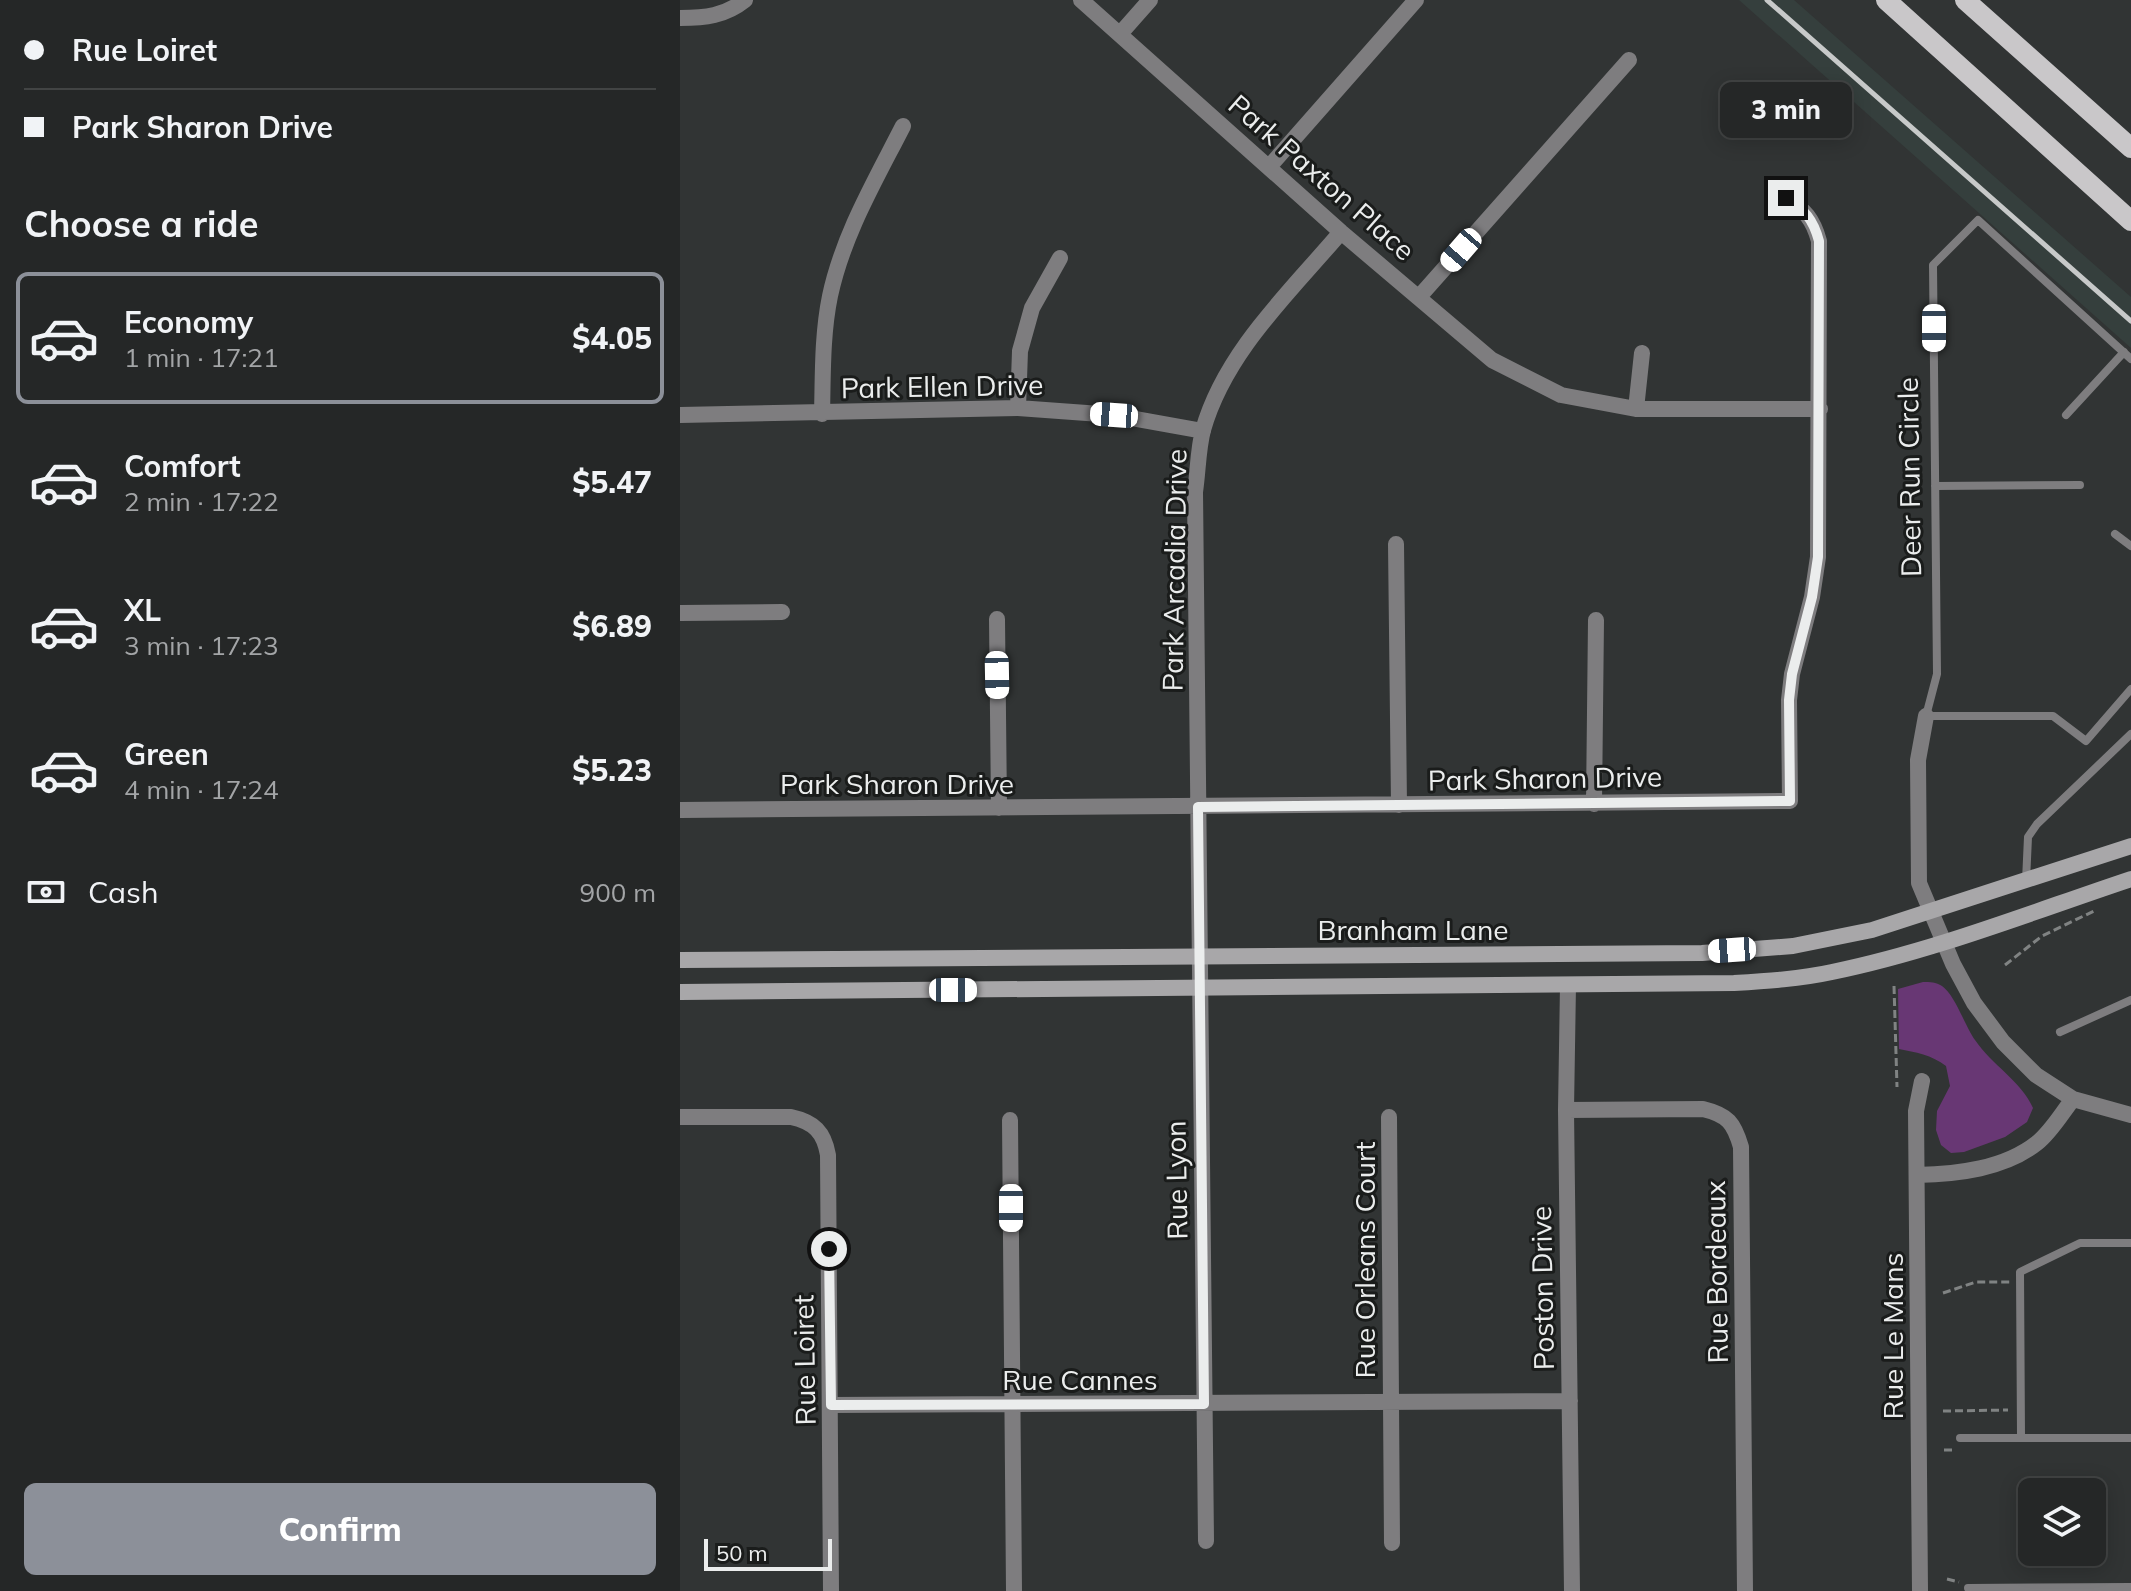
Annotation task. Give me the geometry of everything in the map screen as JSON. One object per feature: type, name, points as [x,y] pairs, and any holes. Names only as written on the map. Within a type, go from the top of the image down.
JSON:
[{"type":"main road","points":[[1886,0],[2131,221]]},
{"type":"main road","points":[[1965,0],[2131,148]]},
{"type":"main road","name":"Branham Lane","points":[[680,960],[1702,953],[1793,946],[1872,930],[2131,846]]},
{"type":"main road","name":"Branham Lane","points":[[680,992],[1734,983],[1803,977],[1944,943],[2131,879]]},
{"type":"street","points":[[680,18],[707,18],[731,11],[745,0]]},
{"type":"street","name":"Park Paxton Place","points":[[1081,0],[1341,232],[1492,360],[1561,395],[1636,409],[1820,409]]},
{"type":"street","points":[[1120,34],[1150,0]]},
{"type":"street","points":[[1269,167],[1416,0]]},
{"type":"street","points":[[1419,297],[1629,60]]},
{"type":"street","points":[[822,414],[825,335],[830,296],[841,256],[855,220],[903,126]]},
{"type":"street","name":"Park Sharon Drive","points":[[680,810],[1790,801],[1789,700],[1818,557],[1819,241],[1814,223],[1806,211],[1786,198]]},
{"type":"street","name":"Park Arcadia Drive","points":[[1199,955],[1195,492],[1203,431],[1223,380],[1240,352],[1341,232]]},
{"type":"street","points":[[1018,408],[1020,351],[1032,308],[1060,258]]},
{"type":"street","points":[[1636,409],[1642,353]]},
{"type":"street","name":"Park Ellen Drive","points":[[680,415],[1018,408],[1114,415],[1203,431]]},
{"type":"street","points":[[1396,544],[1399,805]]},
{"type":"street","points":[[680,613],[782,612]]},
{"type":"street","points":[[997,619],[999,808]]},
{"type":"street","points":[[1594,804],[1596,620]]},
{"type":"street","name":"Deer Run Circle","points":[[1926,716],[1918,760],[1919,883],[1974,1003],[2003,1042],[2036,1075],[2073,1099],[2131,1115]]},
{"type":"street","name":"Rue Lyon","points":[[1199,955],[1206,1541]]},
{"type":"street","name":"Poston Drive","points":[[1568,985],[1566,1110],[1572,1591]]},
{"type":"street","name":"Rue Le Mans","points":[[1920,1591],[1916,1111],[1922,1081]]},
{"type":"street","points":[[1917,1175],[1951,1175],[1999,1163],[2038,1143],[2073,1099]]},
{"type":"street","name":"Rue Bordeaux","points":[[1566,1110],[1703,1109],[1720,1113],[1735,1127],[1741,1147],[1745,1591]]},
{"type":"street","name":"Rue Loiret","points":[[680,1117],[791,1117],[805,1120],[817,1128],[825,1141],[828,1155],[831,1591]]},
{"type":"street","name":"Rue Orleans Court","points":[[1389,1117],[1392,1543]]},
{"type":"street","points":[[1010,1120],[1014,1591]]},
{"type":"street","name":"Rue Cannes","points":[[831,1405],[1570,1401]]},
{"type":"lane","name":"Deer Run Circle","points":[[1926,716],[1937,674],[1933,265],[1978,220],[2127,355]]},
{"type":"lane","points":[[2066,415],[2127,355]]},
{"type":"lane","points":[[1935,486],[2080,485]]},
{"type":"lane","points":[[2115,534],[2131,546]]},
{"type":"lane","points":[[1926,716],[2053,716],[2086,741],[2131,689]]},
{"type":"lane","points":[[2027,882],[2028,837],[2037,824],[2131,734]]},
{"type":"lane","points":[[2060,1032],[2131,1000]]},
{"type":"lane","points":[[2021,1436],[2020,1272],[2080,1243],[2131,1243]]},
{"type":"lane","points":[[1960,1438],[2131,1438]]},
{"type":"lane","points":[[1968,1588],[2131,1587]]},
{"type":"path","points":[[2005,965],[2042,936],[2099,909]]},
{"type":"path","points":[[1894,986],[1897,1087]]},
{"type":"path","points":[[1943,1293],[1976,1282],[2020,1282]]},
{"type":"path","points":[[1943,1411],[2021,1410]]},
{"type":"shaded area","points":[[1739,0],[1794,0],[2131,297],[2131,348]]},
{"type":"shaded area","points":[[1923,982],[1937,984],[1947,990],[1975,1040],[2028,1098],[2033,1108],[2027,1122],[2005,1137],[1964,1152],[1951,1153],[1941,1145],[1936,1130],[1937,1111],[1950,1086],[1946,1066],[1929,1057],[1899,1049],[1898,989]]},
{"type":"railway","points":[[1767,0],[2131,321]]},
{"type":"route","points":[[829,1249],[831,1405],[1204,1404],[1198,807],[1790,801],[1789,700],[1818,557],[1819,241],[1814,223],[1806,211],[1786,198]]}]
